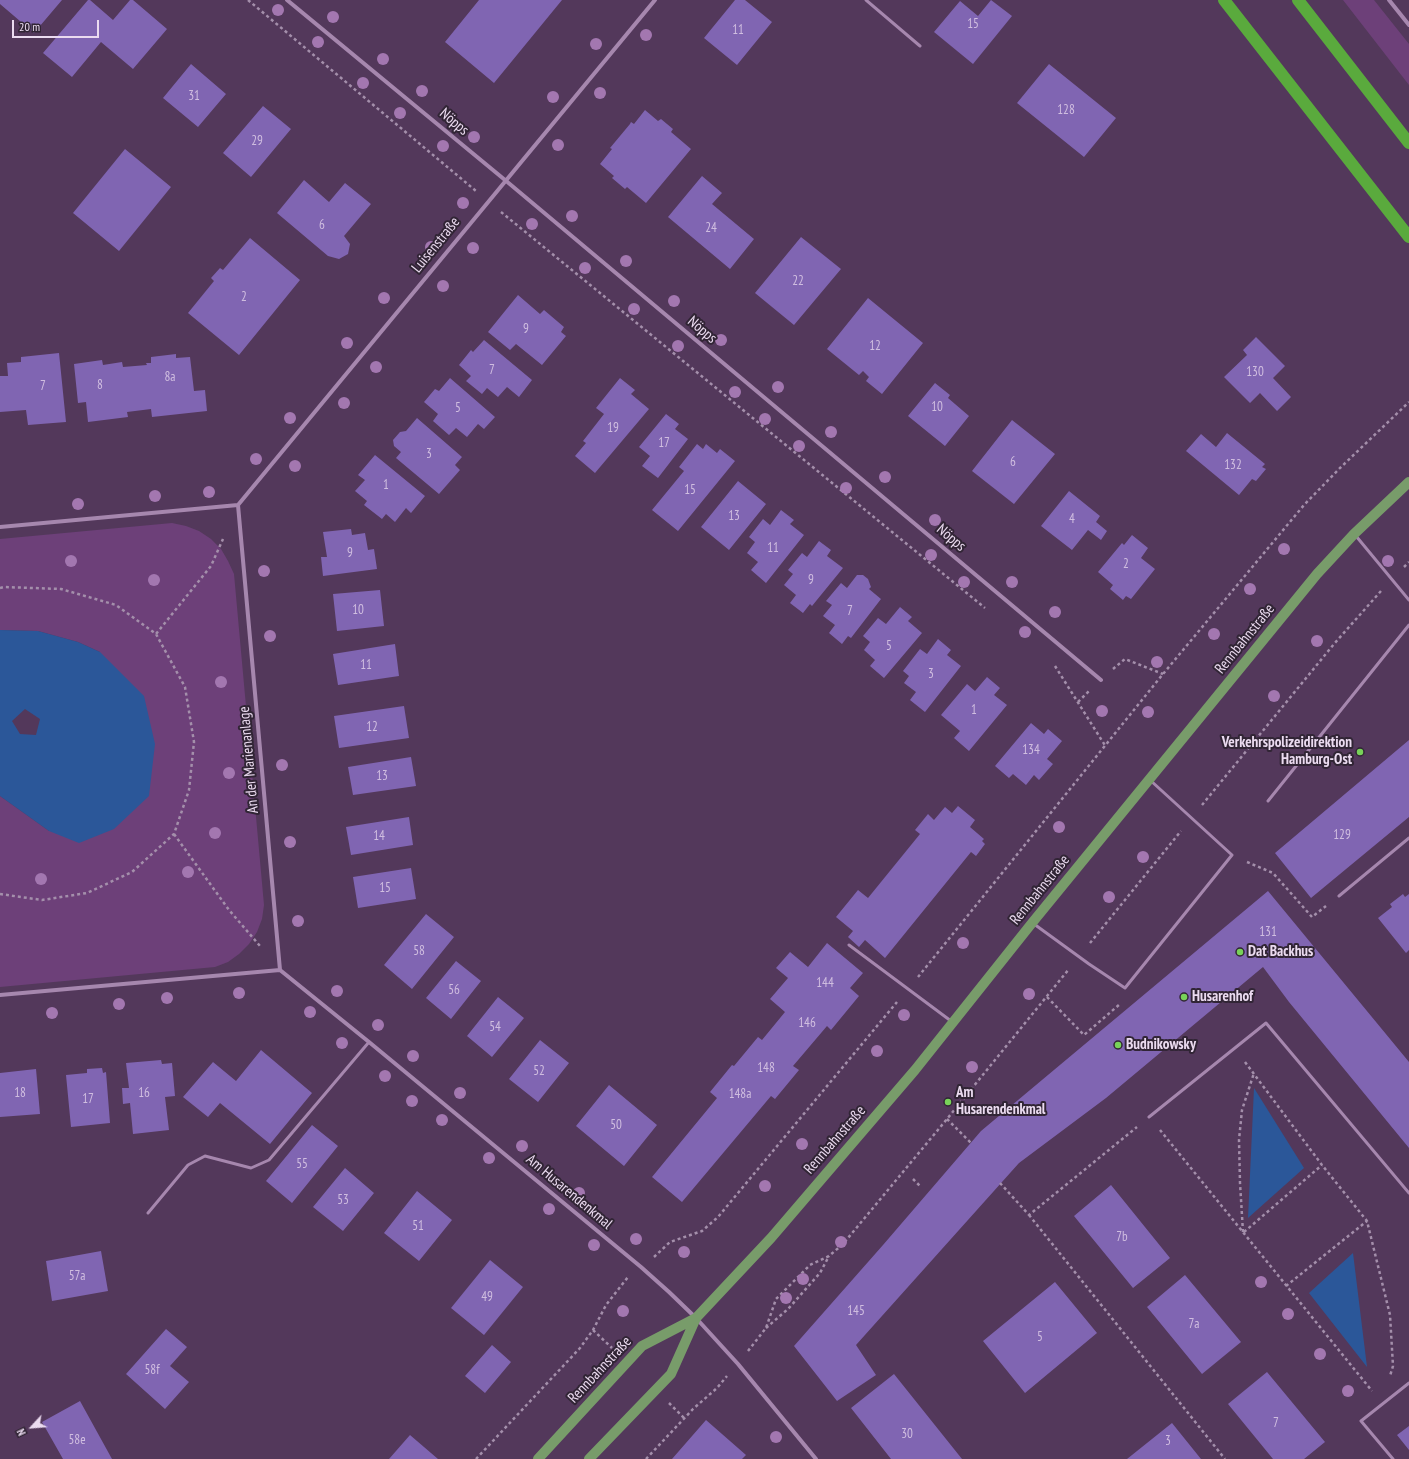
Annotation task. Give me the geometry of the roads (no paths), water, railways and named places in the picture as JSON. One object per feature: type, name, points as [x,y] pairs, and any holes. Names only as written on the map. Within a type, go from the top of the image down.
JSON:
[{"type":"highway","points":[[1224,0],[1409,237]]},
{"type":"highway","points":[[1298,0],[1409,143]]},
{"type":"main road","name":"Rennbahnstraße","points":[[589,1459],[671,1374],[696,1318],[771,1238],[915,1070],[1032,923],[1317,574],[1354,534],[1409,482]]},
{"type":"main road","name":"Rennbahnstraße","points":[[538,1459],[642,1346],[696,1318]]},
{"type":"street","name":"Nöpps","points":[[287,0],[505,180],[1102,680]]},
{"type":"street","name":"Luisenstraße","points":[[238,505],[655,0]]},
{"type":"street","points":[[1389,0],[1409,25]]},
{"type":"street","points":[[0,526],[238,505]]},
{"type":"street","name":"An der Marienanlage","points":[[238,505],[280,970]]},
{"type":"street","points":[[0,995],[280,970]]},
{"type":"street","name":"Am Husarendenkmal","points":[[280,970],[641,1267],[696,1318],[738,1364],[816,1459]]},
{"type":"lane","points":[[866,0],[920,46]]},
{"type":"lane","points":[[1354,534],[1409,600]]},
{"type":"lane","points":[[1268,801],[1409,625]]},
{"type":"lane","points":[[1032,923],[1125,988],[1232,855],[1150,780]]},
{"type":"lane","points":[[1339,896],[1409,838]]},
{"type":"lane","points":[[849,944],[953,1023]]},
{"type":"lane","points":[[1149,1116],[1266,1023],[1409,1193]]},
{"type":"lane","points":[[148,1213],[188,1165],[205,1156],[251,1168],[269,1160],[369,1042]]},
{"type":"lane","points":[[1392,1459],[1362,1421],[1409,1383]]},
{"type":"water","points":[[0,630],[38,631],[78,642],[100,652],[144,696],[155,744],[149,796],[114,829],[79,843],[49,831],[0,796]],"holes":[[[25,709],[40,719],[36,735],[20,734],[12,721]]]},
{"type":"water","points":[[1254,1088],[1304,1168],[1248,1218]]},
{"type":"water","points":[[1353,1253],[1367,1367],[1309,1293]]},
{"type":"place","name":"Verkehrspolizeidirektion Hamburg-Ost","points":[[1360,752]]},
{"type":"place","name":"Dat Backhus","points":[[1240,952]]},
{"type":"place","name":"Husarenhof","points":[[1184,997]]},
{"type":"place","name":"Budnikowsky","points":[[1118,1045]]},
{"type":"place","name":"Am Husarendenkmal","points":[[948,1102]]}]
